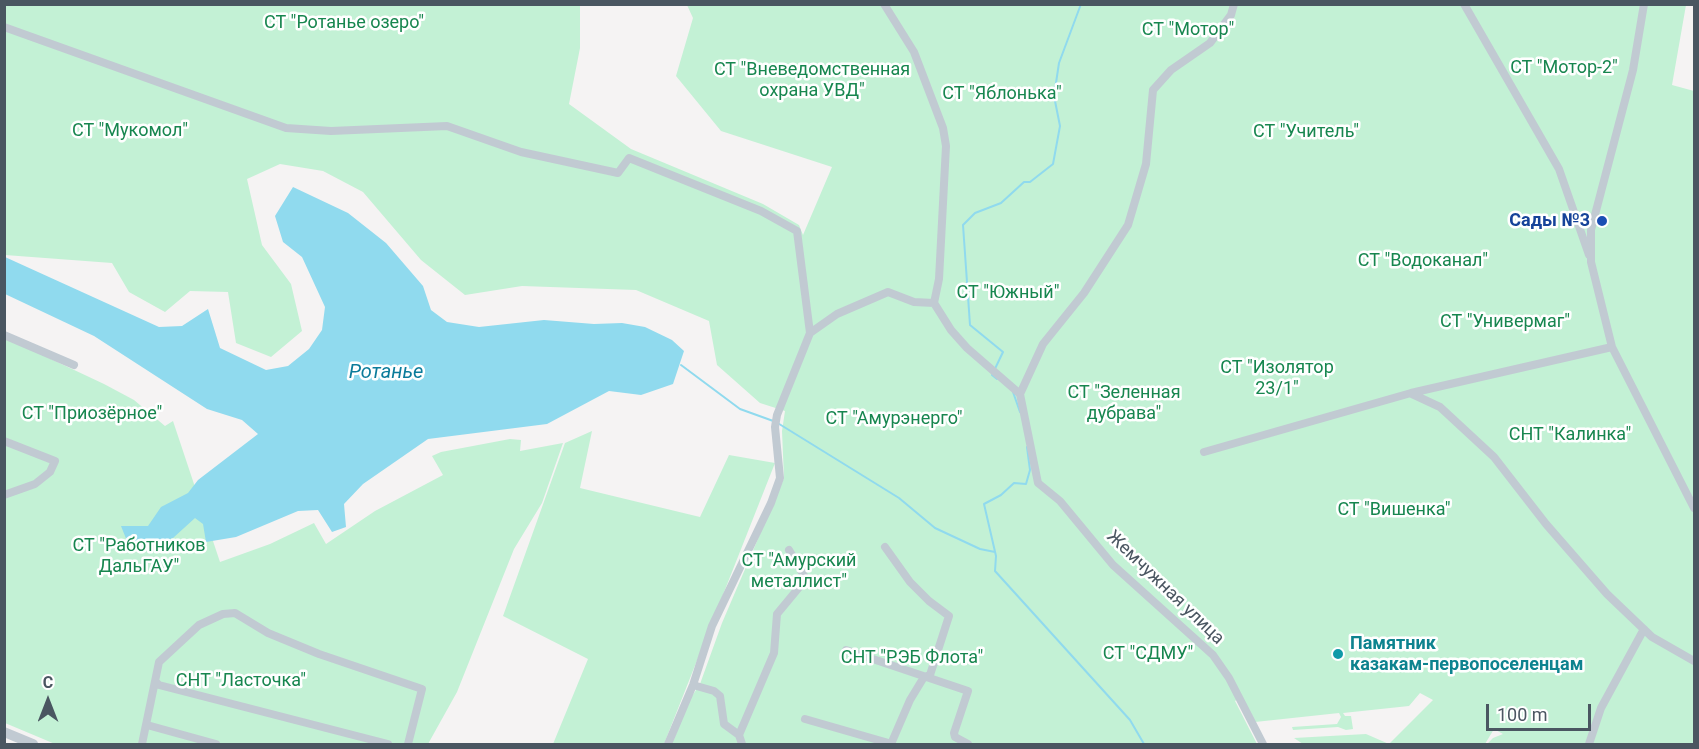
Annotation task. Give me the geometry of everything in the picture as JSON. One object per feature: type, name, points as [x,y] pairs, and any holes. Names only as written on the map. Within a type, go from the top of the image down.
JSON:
[{"type":"street","points":[[884,4],[914,52],[943,128],[946,146],[939,279],[934,303],[951,330],[992,371],[1020,394],[1043,344],[1084,293],[1128,225],[1146,164],[1153,90],[1171,70],[1210,43],[1231,15],[1234,4]]},
{"type":"street","points":[[1464,4],[1559,169],[1591,262],[1612,347],[1695,508]]},
{"type":"street","points":[[1591,262],[1591,231],[1635,62],[1644,4]]},
{"type":"street","points":[[4,27],[286,128],[331,131],[447,126],[521,152],[618,173],[629,158],[761,211],[797,231],[810,333],[776,422],[780,478],[771,503],[712,626],[693,685],[668,744]]},
{"type":"street","points":[[810,333],[837,314],[888,292],[914,302],[934,303]]},
{"type":"street","points":[[4,334],[74,365]]},
{"type":"street","points":[[1204,452],[1411,393],[1612,347]]},
{"type":"street","points":[[1411,393],[1440,407],[1494,457],[1546,524],[1607,594],[1652,637],[1695,661]]},
{"type":"street","name":"Жемчужная улица","points":[[1020,394],[1038,483],[1060,501],[1113,565],[1213,655],[1229,678],[1263,744]]},
{"type":"street","points":[[4,441],[55,460],[50,472],[35,484],[4,495]]},
{"type":"street","points":[[804,719],[891,744],[910,700],[924,677],[930,675],[949,616],[929,601],[910,582],[885,547]]},
{"type":"street","points":[[739,735],[774,653],[777,614],[806,579],[789,550]]},
{"type":"street","points":[[142,744],[147,725],[148,705],[156,682],[159,662],[199,625],[223,614],[235,613],[268,633],[309,650],[422,689],[408,744]]},
{"type":"street","points":[[1589,744],[1601,708],[1644,629]]},
{"type":"street","points":[[846,650],[968,691],[954,733],[955,737],[968,744]]},
{"type":"street","points":[[156,682],[159,685],[388,744]]},
{"type":"street","points":[[693,685],[714,691],[720,696],[724,724],[739,735],[742,744]]},
{"type":"street","points":[[147,725],[216,744]]},
{"type":"street","points":[[4,732],[33,744]]},
{"type":"green space","points":[[4,5],[580,5],[580,48],[569,104],[631,149],[763,204],[799,225],[803,235],[832,167],[721,131],[676,76],[693,18],[687,5],[1686,5],[1672,85],[1694,91],[1694,744],[1487,744],[1493,738],[1503,734],[1494,729],[1485,744],[1389,744],[1433,700],[1420,693],[1409,706],[1343,713],[1345,716],[1351,716],[1353,729],[1346,730],[1338,727],[1293,730],[1292,727],[1337,724],[1341,717],[1339,713],[1255,722],[1242,697],[1235,701],[1257,744],[672,744],[690,699],[700,684],[722,623],[784,478],[782,431],[785,411],[760,403],[717,365],[709,321],[636,290],[522,286],[465,295],[421,260],[363,192],[323,171],[280,164],[247,179],[262,245],[291,284],[302,331],[271,357],[236,343],[228,292],[190,291],[165,312],[129,292],[112,263],[5,255]]},
{"type":"green space","points":[[4,337],[134,400],[165,426],[173,421],[220,562],[270,544],[314,523],[326,544],[375,511],[443,475],[432,456],[441,452],[510,439],[521,440],[520,451],[563,443],[542,503],[514,549],[457,692],[428,744],[55,744],[5,723]]},
{"type":"green space","points":[[592,431],[580,488],[700,517],[729,455],[775,463],[664,744],[553,744],[588,659],[503,616],[565,443]]},
{"type":"green space","points":[[1366,734],[1389,744],[1303,744],[1294,738]]},
{"type":"water","name":"Ротанье","points":[[293,187],[348,213],[386,243],[423,286],[431,310],[447,322],[479,327],[544,320],[594,324],[622,323],[645,327],[672,340],[684,351],[673,384],[641,395],[609,391],[547,424],[428,439],[363,484],[344,504],[346,527],[332,532],[318,510],[298,511],[236,537],[206,542],[203,524],[195,518],[173,538],[148,547],[127,541],[121,526],[148,526],[161,507],[188,493],[198,480],[258,434],[242,420],[207,409],[94,336],[5,294],[5,257],[159,327],[182,326],[208,309],[220,348],[266,370],[288,366],[309,349],[322,330],[325,307],[302,257],[283,242],[275,216]]},
{"type":"waterway","points":[[997,379],[992,375],[1003,352],[970,325],[963,225],[975,213],[1001,203],[1024,182],[1030,182],[1053,164],[1060,126],[1054,96],[1059,63],[1081,4]]},
{"type":"waterway","points":[[681,365],[740,409],[776,422],[899,498],[935,528],[980,549],[995,552]]},
{"type":"waterway","points":[[1013,392],[1020,412]]},
{"type":"waterway","points":[[1027,447],[1030,470],[1026,484],[1014,483],[1001,495],[984,504],[996,556],[995,571],[1130,720],[1144,744]]},
{"type":"place","name":"Сады №3","points":[[1602,221]]},
{"type":"place","name":"Памятник казакам-первопоселенцам","points":[[1338,654]]},
{"type":"park label","name":"СТ \"Ротанье озеро\"","points":[[344,23]]},
{"type":"park label","name":"СТ \"Мотор\"","points":[[1188,30]]},
{"type":"park label","name":"СТ \"Мотор-2\"","points":[[1564,68]]},
{"type":"park label","name":"СТ \"Вневедомственная охрана УВД\"","points":[[812,80]]},
{"type":"park label","name":"СТ \"Яблонька\"","points":[[1002,94]]},
{"type":"park label","name":"СТ \"Мукомол\"","points":[[130,131]]},
{"type":"park label","name":"СТ \"Учитель\"","points":[[1306,132]]},
{"type":"park label","name":"СТ \"Водоканал\"","points":[[1423,261]]},
{"type":"park label","name":"СТ \"Южный\"","points":[[1008,293]]},
{"type":"park label","name":"СТ \"Универмаг\"","points":[[1505,322]]},
{"type":"park label","name":"СТ \"Изолятор 23/1\"","points":[[1277,378]]},
{"type":"park label","name":"СТ \"Зеленная дубрава\"","points":[[1124,403]]},
{"type":"park label","name":"СТ \"Приозёрное\"","points":[[92,414]]},
{"type":"park label","name":"СТ \"Амурэнерго\"","points":[[894,419]]},
{"type":"park label","name":"СНТ \"Калинка\"","points":[[1570,435]]},
{"type":"park label","name":"СТ \"Вишенка\"","points":[[1394,510]]},
{"type":"park label","name":"СТ \"Работников ДальГАУ\"","points":[[139,556]]},
{"type":"park label","name":"СТ \"Амурский металлист\"","points":[[799,571]]},
{"type":"park label","name":"СТ \"СДМУ\"","points":[[1148,654]]},
{"type":"park label","name":"СНТ \"РЭБ Флота\"","points":[[912,658]]},
{"type":"park label","name":"СНТ \"Ласточка\"","points":[[241,681]]}]
